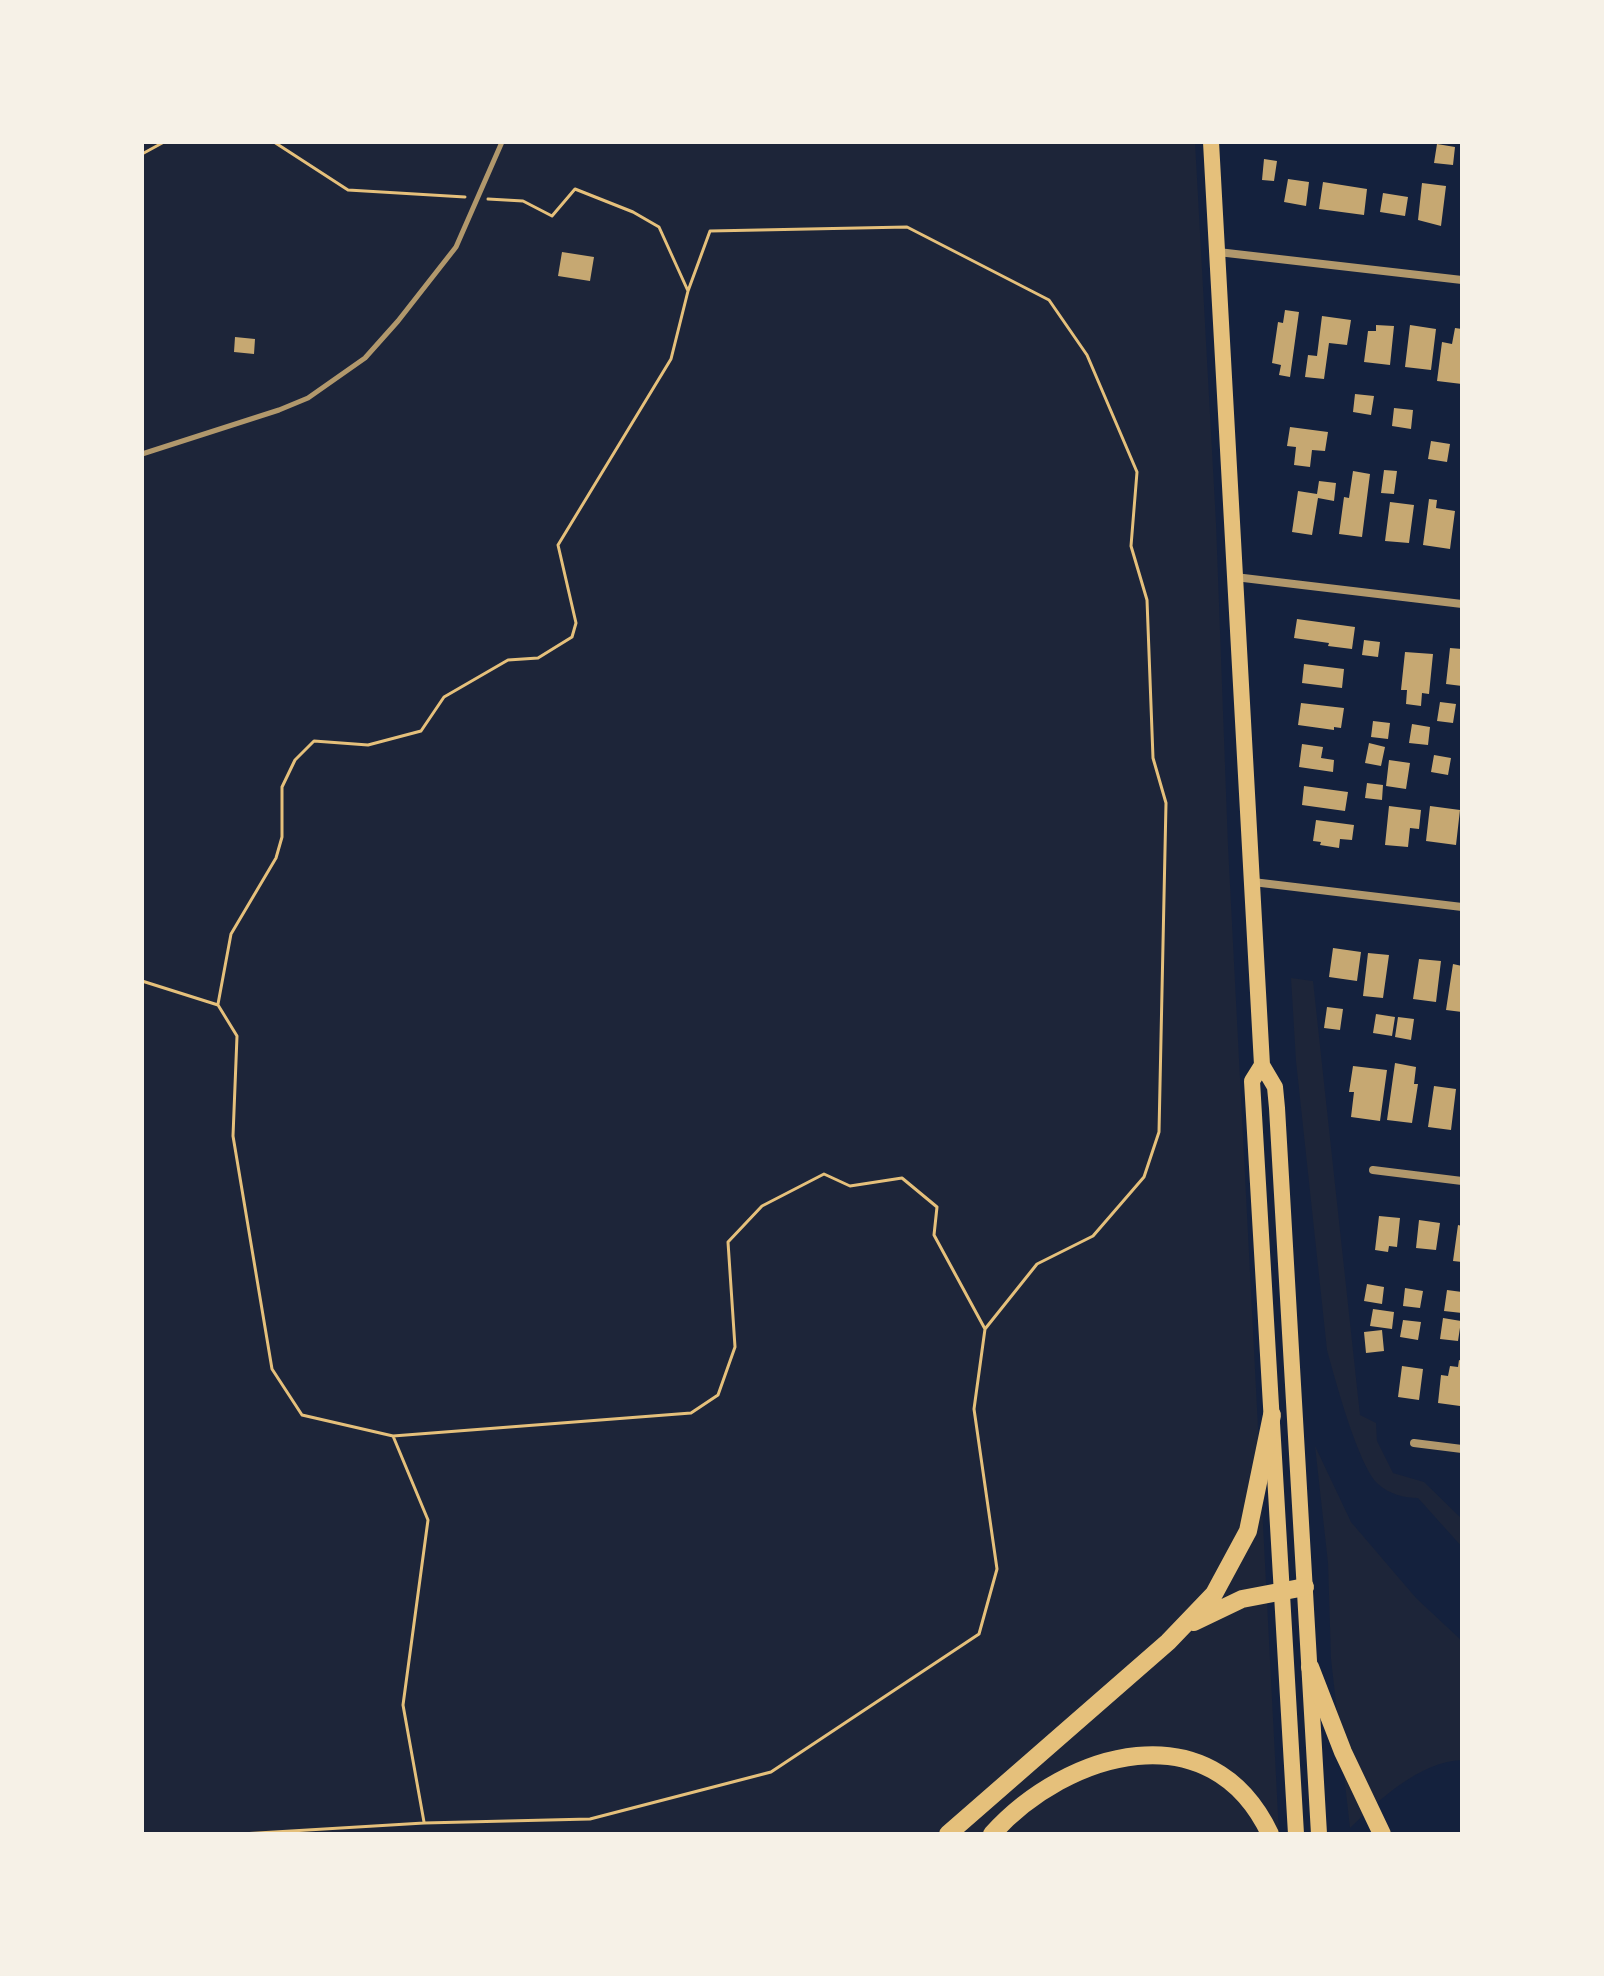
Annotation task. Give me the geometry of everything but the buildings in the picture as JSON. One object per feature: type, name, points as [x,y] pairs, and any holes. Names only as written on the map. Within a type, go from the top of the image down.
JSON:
[{"type":"highway","points":[[948,1834],[1097,1706],[1184,1627],[1214,1594],[1248,1531],[1272,1415]]},
{"type":"highway","points":[[1184,1627],[1242,1599],[1305,1587]]},
{"type":"highway","points":[[1310,1667],[1343,1752],[1382,1834]]},
{"type":"highway","points":[[992,1834],[1035,1796],[1103,1762],[1134,1754],[1164,1755],[1211,1769],[1234,1784],[1248,1799],[1270,1834]]},
{"type":"main road","points":[[1211,142],[1262,1065],[1275,1087],[1277,1108],[1319,1834]]},
{"type":"main road","points":[[1262,1065],[1252,1081],[1296,1834]]},
{"type":"street","points":[[1217,252],[1462,280]]},
{"type":"street","points":[[1234,577],[1462,604]]},
{"type":"street","points":[[1253,882],[1462,907]]},
{"type":"street","points":[[1373,1170],[1462,1181]]},
{"type":"street","points":[[1414,1443],[1462,1449]]},
{"type":"lane","points":[[142,454],[308,398],[365,358],[456,247],[502,142]]},
{"type":"path","points":[[142,154],[164,142]]},
{"type":"path","points":[[274,142],[348,190],[523,201],[552,216],[575,189],[633,212],[659,227],[688,291]]},
{"type":"path","points":[[218,1005],[231,934],[276,858],[282,837],[282,787],[295,760],[314,741],[368,745],[421,731],[444,697],[508,660],[538,658],[572,637],[576,623],[558,545],[671,359],[688,291],[710,231],[907,227],[1049,300],[1087,355],[1137,472],[1131,546],[1147,600],[1153,758],[1166,803],[1159,1132],[1144,1177],[1093,1236],[1037,1264],[985,1329],[974,1409],[997,1569],[979,1634],[771,1772],[590,1819],[424,1823],[241,1834]]},
{"type":"path","points":[[142,981],[218,1005],[237,1036],[233,1136],[272,1369],[302,1415],[393,1436],[691,1413],[718,1395],[735,1347],[728,1242],[762,1206],[824,1174],[850,1186],[902,1178],[937,1207],[934,1235],[985,1329]]},
{"type":"path","points":[[393,1436],[428,1520],[403,1705],[424,1823]]},
{"type":"shaded area","points":[[142,142],[1195,142],[1279,1834],[142,1834]]},
{"type":"shaded area","points":[[1291,978],[1313,981],[1360,1415],[1376,1423],[1377,1441],[1393,1473],[1424,1482],[1462,1519],[1462,1547],[1418,1498],[1397,1495],[1378,1484],[1355,1441],[1341,1400],[1327,1350],[1296,1061]]},
{"type":"shaded area","points":[[1315,1446],[1351,1522],[1416,1598],[1462,1641],[1462,1760],[1446,1762],[1415,1775],[1350,1828],[1331,1659],[1328,1563]]}]
